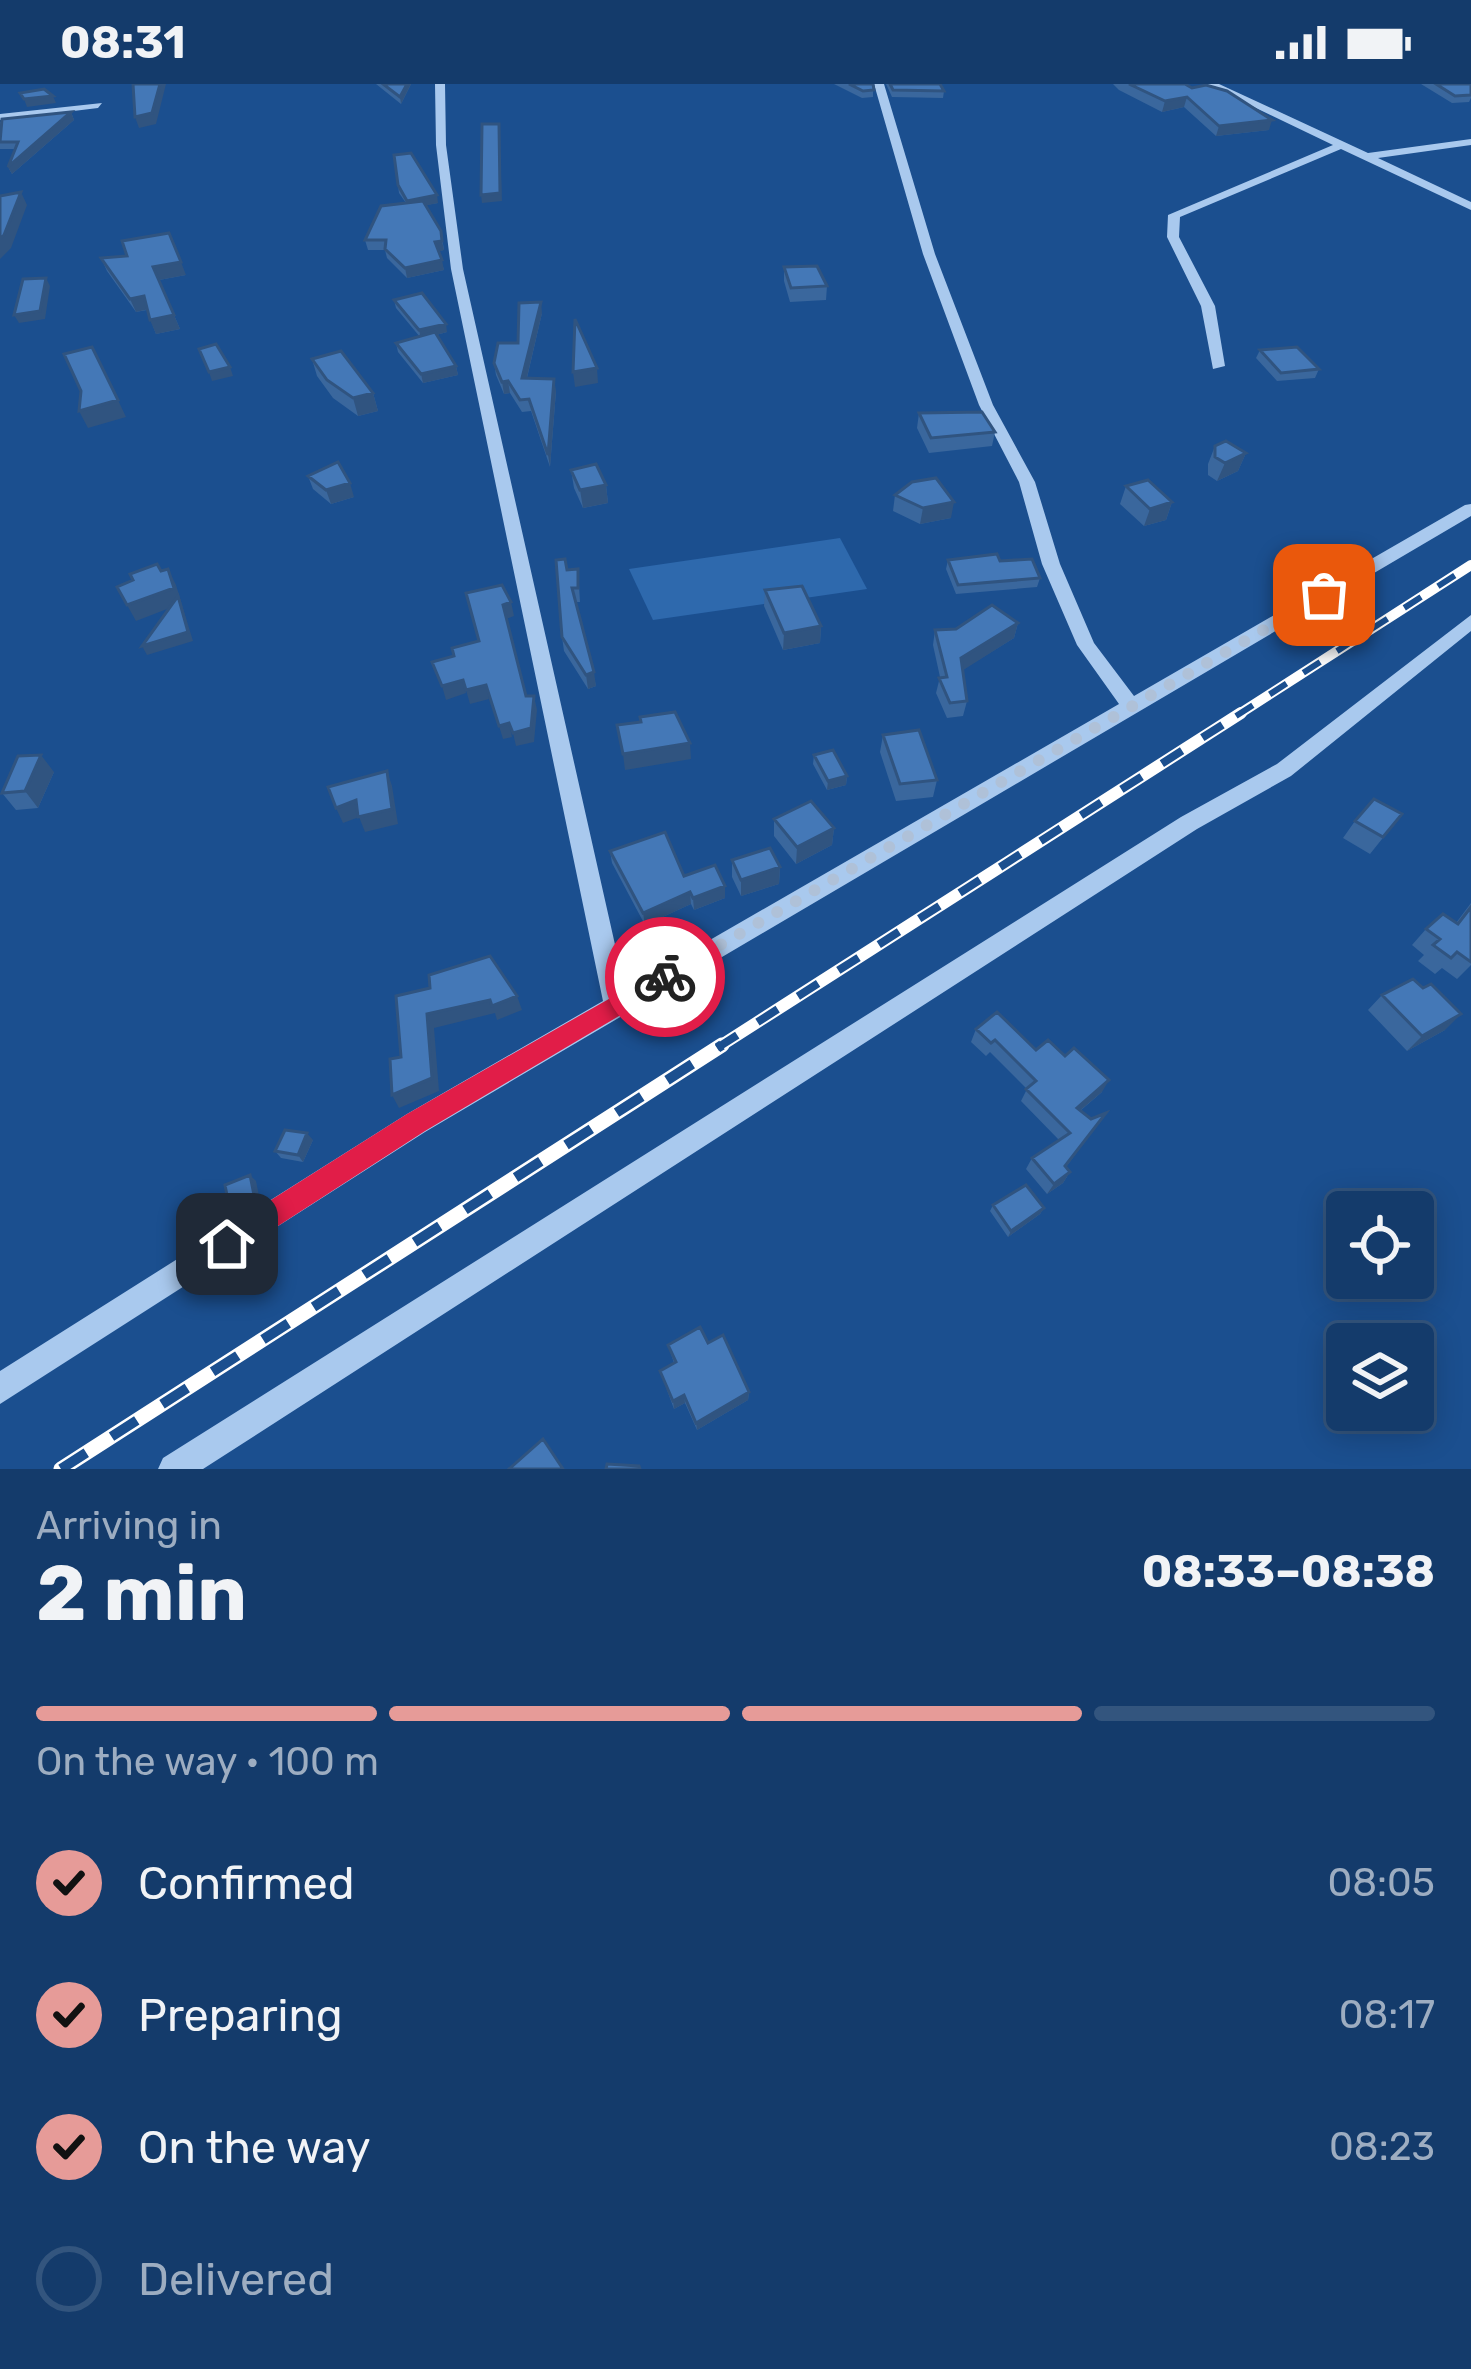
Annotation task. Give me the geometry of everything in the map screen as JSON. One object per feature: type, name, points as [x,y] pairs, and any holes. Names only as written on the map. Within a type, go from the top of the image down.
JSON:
[{"type":"street","points":[[440,84],[441,145],[457,269],[616,1005]]},
{"type":"street","points":[[879,84],[929,254],[986,405],[1027,482],[1052,564],[1086,645],[1130,705]]},
{"type":"street","points":[[1210,84],[1471,206]]},
{"type":"street","points":[[0,117],[98,105]]},
{"type":"street","points":[[1365,157],[1471,142]]},
{"type":"street","points":[[1218,366],[1208,306],[1173,237],[1174,215],[1340,146]]},
{"type":"street","points":[[0,1389],[416,1123],[1471,509]]},
{"type":"street","points":[[175,1469],[1169,836],[1284,770],[1471,621]]},
{"type":"shaded area","points":[[840,538],[867,589],[653,620],[629,569]]},
{"type":"building","points":[[133,84],[160,84],[152,113],[135,117]]},
{"type":"building","points":[[383,84],[407,84],[400,97]]},
{"type":"building","points":[[849,84],[873,84],[874,90],[863,91]]},
{"type":"building","points":[[890,84],[940,84],[944,91],[893,90]]},
{"type":"building","points":[[1129,84],[1206,85],[1227,91],[1272,120],[1219,126],[1187,97],[1165,101]]},
{"type":"building","points":[[1436,84],[1471,84],[1471,95],[1455,96]]},
{"type":"building","points":[[44,89],[53,96],[24,99],[20,93]]},
{"type":"building","points":[[71,112],[8,167],[18,142],[0,142],[2,119]]},
{"type":"building","points":[[482,124],[499,124],[500,193],[481,195]]},
{"type":"building","points":[[411,153],[437,195],[407,201],[398,185],[394,155]]},
{"type":"building","points":[[21,192],[4,235],[0,239],[0,196]]},
{"type":"building","points":[[423,201],[441,231],[442,241],[435,242],[442,260],[405,268],[385,249],[386,240],[365,240],[381,206]]},
{"type":"building","points":[[169,233],[181,262],[153,267],[174,315],[150,320],[144,296],[130,299],[101,258],[127,256],[122,241]]},
{"type":"building","points":[[817,266],[827,286],[791,288],[784,267]]},
{"type":"building","points":[[46,278],[40,311],[14,315],[23,279]]},
{"type":"building","points":[[422,293],[446,324],[419,330],[394,300]]},
{"type":"building","points":[[541,302],[522,378],[554,379],[548,455],[529,399],[520,400],[508,381],[502,382],[494,363],[498,343],[518,343],[519,303]]},
{"type":"building","points":[[575,319],[597,368],[573,372]]},
{"type":"building","points":[[435,332],[456,366],[421,374],[396,343]]},
{"type":"building","points":[[216,344],[230,367],[209,372],[199,349]]},
{"type":"building","points":[[92,347],[118,400],[79,411],[81,391],[64,354]]},
{"type":"building","points":[[1297,347],[1319,369],[1281,373],[1260,350]]},
{"type":"building","points":[[341,351],[373,393],[353,398],[327,380],[312,359]]},
{"type":"building","points":[[982,412],[995,432],[931,438],[919,413]]},
{"type":"building","points":[[1226,441],[1246,453],[1225,463],[1215,457],[1215,446]]},
{"type":"building","points":[[338,462],[350,483],[326,490],[308,476]]},
{"type":"building","points":[[596,464],[606,485],[580,490],[571,470]]},
{"type":"building","points":[[936,478],[954,502],[923,508],[895,495],[912,482]]},
{"type":"building","points":[[1148,480],[1172,502],[1150,509],[1126,486]]},
{"type":"building","points":[[997,554],[1000,561],[1032,559],[1040,578],[958,585],[948,560]]},
{"type":"building","points":[[565,559],[567,570],[578,569],[578,588],[572,588],[594,672],[586,675],[562,637],[556,560]]},
{"type":"building","points":[[157,564],[161,571],[168,569],[174,588],[127,605],[117,587],[133,580],[130,574]]},
{"type":"building","points":[[502,585],[511,602],[503,605],[526,696],[534,696],[531,728],[513,733],[509,723],[499,726],[486,685],[466,690],[463,680],[442,686],[432,662],[454,656],[452,648],[479,641],[466,593]]},
{"type":"building","points":[[802,586],[821,626],[784,633],[765,590]]},
{"type":"building","points":[[178,596],[188,632],[142,646]]},
{"type":"building","points":[[992,605],[1018,623],[961,658],[967,701],[950,703],[939,678],[947,677],[935,630],[956,629]]},
{"type":"building","points":[[675,712],[690,743],[623,754],[617,725]]},
{"type":"building","points":[[919,730],[937,780],[900,784],[883,735]]},
{"type":"building","points":[[833,750],[847,776],[828,781],[814,755]]},
{"type":"building","points":[[41,755],[25,791],[2,793],[18,756]]},
{"type":"building","points":[[387,771],[392,809],[358,817],[356,800],[336,808],[328,787]]},
{"type":"building","points":[[1374,799],[1402,814],[1383,837],[1355,821]]},
{"type":"building","points":[[811,801],[834,828],[797,847],[774,819]]},
{"type":"building","points":[[665,832],[684,876],[715,865],[725,886],[693,898],[690,892],[643,913],[610,851]]},
{"type":"building","points":[[770,848],[780,867],[741,880],[732,860]]},
{"type":"building","points":[[1471,907],[1471,962],[1457,952],[1451,958],[1433,945],[1440,939],[1426,929],[1443,914],[1458,924]]},
{"type":"building","points":[[490,956],[517,996],[492,1006],[490,1000],[427,1014],[432,1078],[392,1095],[390,1059],[401,1057],[396,996],[430,988],[429,975]]},
{"type":"building","points":[[1413,979],[1423,988],[1431,984],[1461,1014],[1422,1036],[1382,995]]},
{"type":"building","points":[[997,1012],[1036,1050],[1048,1040],[1065,1056],[1074,1048],[1109,1080],[1077,1108],[1091,1119],[1106,1113],[1065,1166],[1070,1172],[1054,1184],[1032,1158],[1070,1133],[1026,1089],[1036,1081],[995,1040],[991,1043],[976,1029]]},
{"type":"building","points":[[285,1130],[307,1133],[298,1155],[275,1151]]},
{"type":"building","points":[[250,1175],[254,1195],[230,1211],[225,1185]]},
{"type":"building","points":[[1026,1185],[1044,1208],[1011,1231],[993,1205]]},
{"type":"building","points":[[700,1327],[708,1343],[723,1335],[749,1392],[696,1423],[684,1395],[673,1401],[660,1371],[676,1362],[668,1345]]},
{"type":"building","points":[[543,1439],[563,1469],[509,1469]]},
{"type":"building","points":[[607,1464],[639,1466],[640,1469],[606,1469]]},
{"type":"railway","points":[[1236,716],[1471,565]]},
{"type":"railway","points":[[717,1048],[1241,713]]},
{"type":"railway","points":[[61,1469],[722,1045]]},
{"type":"way so far","points":[[665,977],[1108,716],[1324,595]]},
{"type":"route","points":[[227,1244],[416,1123],[665,977]]}]
